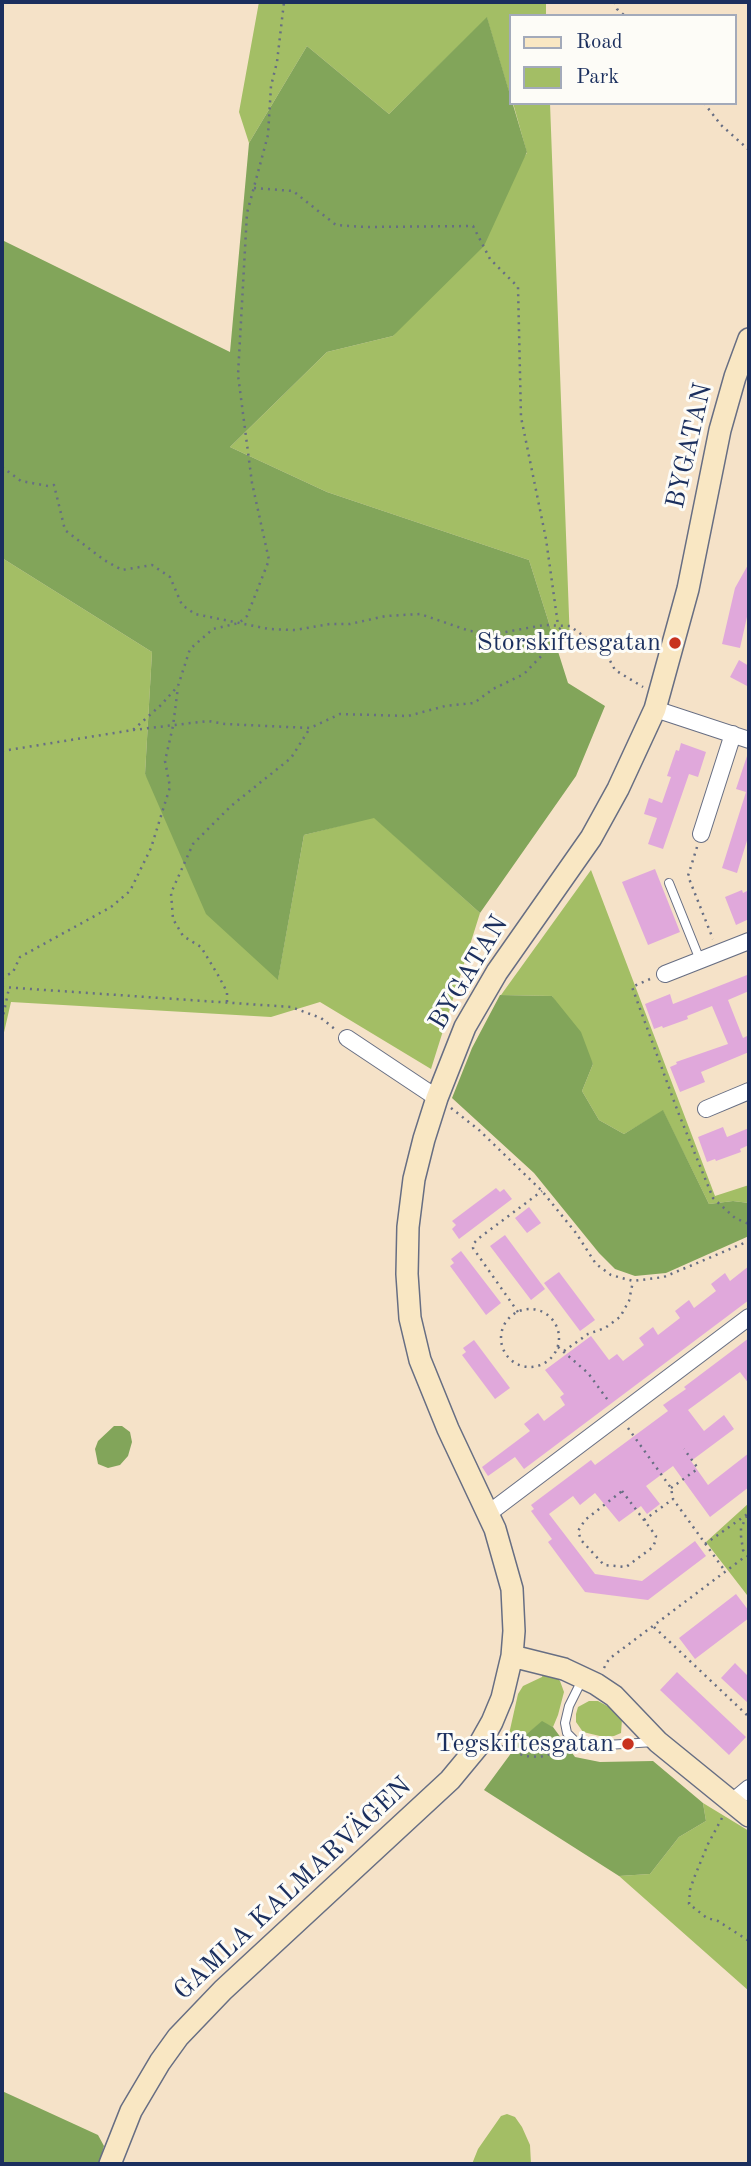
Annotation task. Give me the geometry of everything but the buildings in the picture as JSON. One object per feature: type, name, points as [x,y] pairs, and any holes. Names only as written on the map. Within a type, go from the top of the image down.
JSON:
[{"type":"street","name":"BYGATAN","points":[[512,1656],[512,1589],[503,1553],[489,1513],[448,1429],[420,1360],[410,1318],[407,1274],[409,1215],[414,1179],[424,1139],[452,1057],[480,1001],[497,972],[591,838],[618,789],[652,700],[688,589],[720,430],[749,339]]},
{"type":"street","points":[[652,700],[741,737],[701,834]]},
{"type":"street","points":[[665,974],[749,940]]},
{"type":"street","points":[[347,1038],[438,1098]]},
{"type":"street","points":[[706,1109],[749,1091]]},
{"type":"street","points":[[489,1513],[749,1317]]},
{"type":"street","points":[[512,1656],[543,1663],[590,1681],[614,1696],[658,1742],[749,1816]]},
{"type":"street","name":"GAMLA KALMARVÄGEN","points":[[110,2164],[131,2111],[178,2037],[199,2014],[425,1805],[465,1763],[492,1722],[502,1698],[512,1656]]},
{"type":"street","points":[[731,1803],[749,1787]]},
{"type":"lane","points":[[669,883],[700,960]]},
{"type":"lane","points":[[590,1681],[569,1706],[565,1723],[567,1733],[576,1742],[591,1746],[658,1742]]},
{"type":"path","points":[[2,978],[13,972],[20,957],[111,907],[130,891],[151,848],[170,787],[165,761],[178,686],[190,649],[213,629],[239,623],[247,616],[270,560],[252,483],[238,375],[247,213],[268,135],[271,86],[277,62],[284,2]]},
{"type":"path","points":[[706,105],[721,125],[749,149]]},
{"type":"path","points":[[254,188],[293,191],[335,225],[473,226],[490,259],[518,287],[521,417],[547,539],[558,625]]},
{"type":"path","points":[[2,467],[21,481],[54,485],[65,530],[104,560],[122,570],[152,565],[170,577],[182,605],[195,614],[269,629],[295,631],[386,616],[420,614],[470,631],[490,633],[516,632],[544,625],[570,626],[606,653],[615,670],[652,700]]},
{"type":"path","points":[[2,751],[208,721],[310,728],[340,713],[408,716],[445,706],[474,703],[493,689],[524,674],[546,651],[556,632],[564,625]]},
{"type":"path","points":[[132,730],[178,686]]},
{"type":"path","points":[[227,1002],[227,992],[201,947],[183,936],[173,919],[172,892],[193,844],[231,806],[291,758],[310,728]]},
{"type":"path","points":[[701,834],[688,876],[719,953]]},
{"type":"path","points":[[665,974],[632,986],[713,1198],[735,1218],[749,1224]]},
{"type":"path","points":[[3,988],[291,1007],[321,1018],[347,1038]]},
{"type":"path","points":[[2,1021],[9,988]]},
{"type":"path","points":[[438,1098],[480,1130],[542,1191],[576,1233],[596,1264],[611,1275],[633,1281],[664,1277],[749,1241]]},
{"type":"path","points":[[518,1312],[473,1248],[479,1237],[542,1191]]},
{"type":"path","points":[[564,1352],[588,1334],[606,1328],[620,1317],[629,1301],[633,1281]]},
{"type":"path","points":[[538,1310],[550,1316],[559,1334],[558,1347],[550,1360],[536,1366],[521,1366],[508,1357],[502,1343],[503,1328],[506,1321],[518,1312],[538,1310]]},
{"type":"path","points":[[558,1347],[588,1373],[671,1488],[673,1499],[724,1571]]},
{"type":"path","points":[[671,1488],[696,1470],[697,1466],[684,1448]]},
{"type":"path","points":[[624,1490],[645,1520],[656,1536],[653,1547],[626,1567],[600,1563],[581,1540],[578,1531],[579,1525],[624,1490]]},
{"type":"path","points":[[645,1520],[673,1499]]},
{"type":"path","points":[[705,1544],[749,1513]]},
{"type":"path","points":[[590,1681],[609,1659],[724,1571],[748,1557],[743,1550],[741,1528],[749,1513]]},
{"type":"path","points":[[654,1627],[749,1717]]},
{"type":"path","points":[[501,1746],[525,1756],[540,1757],[561,1751],[573,1752]]},
{"type":"path","points":[[731,1803],[708,1844],[690,1890],[689,1903],[707,1918],[718,1921],[749,1941]]},
{"type":"green space","points":[[259,2],[546,2],[546,14],[510,14],[510,96],[487,18],[389,114],[307,46],[249,143],[239,112]]},
{"type":"green space","points":[[487,17],[510,95],[510,105],[513,105],[527,152],[484,246],[393,336],[327,352],[230,447],[327,492],[529,560],[568,683],[605,706],[576,776],[480,913],[374,818],[304,835],[278,980],[206,914],[145,774],[152,652],[2,558],[2,240],[230,352],[249,143],[307,46],[389,114]]},
{"type":"green space","points":[[514,105],[550,105],[570,643],[555,642],[529,560],[327,492],[230,447],[327,352],[393,336],[527,153]]},
{"type":"green space","points":[[2,558],[152,652],[145,774],[278,979],[304,835],[374,817],[480,913],[431,1069],[320,1002],[271,1017],[11,1002],[2,1041]]},
{"type":"green space","points":[[591,870],[715,1196],[749,1185],[749,1203],[733,1201],[709,1204],[663,1111],[624,1134],[599,1120],[582,1091],[593,1064],[552,996],[501,995]]},
{"type":"green space","points":[[500,995],[552,996],[581,1032],[593,1064],[582,1091],[599,1120],[624,1134],[663,1110],[709,1204],[733,1201],[749,1203],[749,1236],[666,1273],[635,1276],[615,1269],[534,1173],[452,1098],[472,1048]]},
{"type":"green space","points":[[114,1426],[122,1426],[130,1432],[132,1442],[128,1456],[120,1465],[108,1468],[98,1464],[95,1449],[98,1441]]},
{"type":"green space","points":[[749,1503],[749,1593],[747,1595],[706,1542]]},
{"type":"green space","points":[[543,1674],[553,1675],[560,1681],[564,1692],[558,1715],[553,1727],[542,1722],[523,1737],[515,1748],[507,1743],[518,1694],[523,1686]]},
{"type":"green space","points":[[589,1701],[598,1701],[613,1709],[622,1719],[621,1733],[604,1737],[583,1732],[576,1722],[576,1714],[578,1707]]},
{"type":"green space","points":[[542,1721],[553,1727],[575,1757],[600,1762],[653,1761],[703,1803],[706,1821],[679,1837],[650,1874],[619,1876],[484,1790],[523,1737]]},
{"type":"green space","points":[[703,1803],[749,1831],[749,1991],[619,1876],[650,1874],[679,1837],[706,1821]]},
{"type":"green space","points":[[2,2091],[98,2135],[104,2146],[99,2164],[2,2164]]},
{"type":"green space","points":[[507,2114],[515,2117],[522,2127],[530,2145],[531,2164],[472,2164],[478,2149],[501,2116]]},
{"type":"place","name":"Storskiftesgatan","points":[[675,643]]},
{"type":"place","name":"Tegskiftesgatan","points":[[628,1744]]}]
